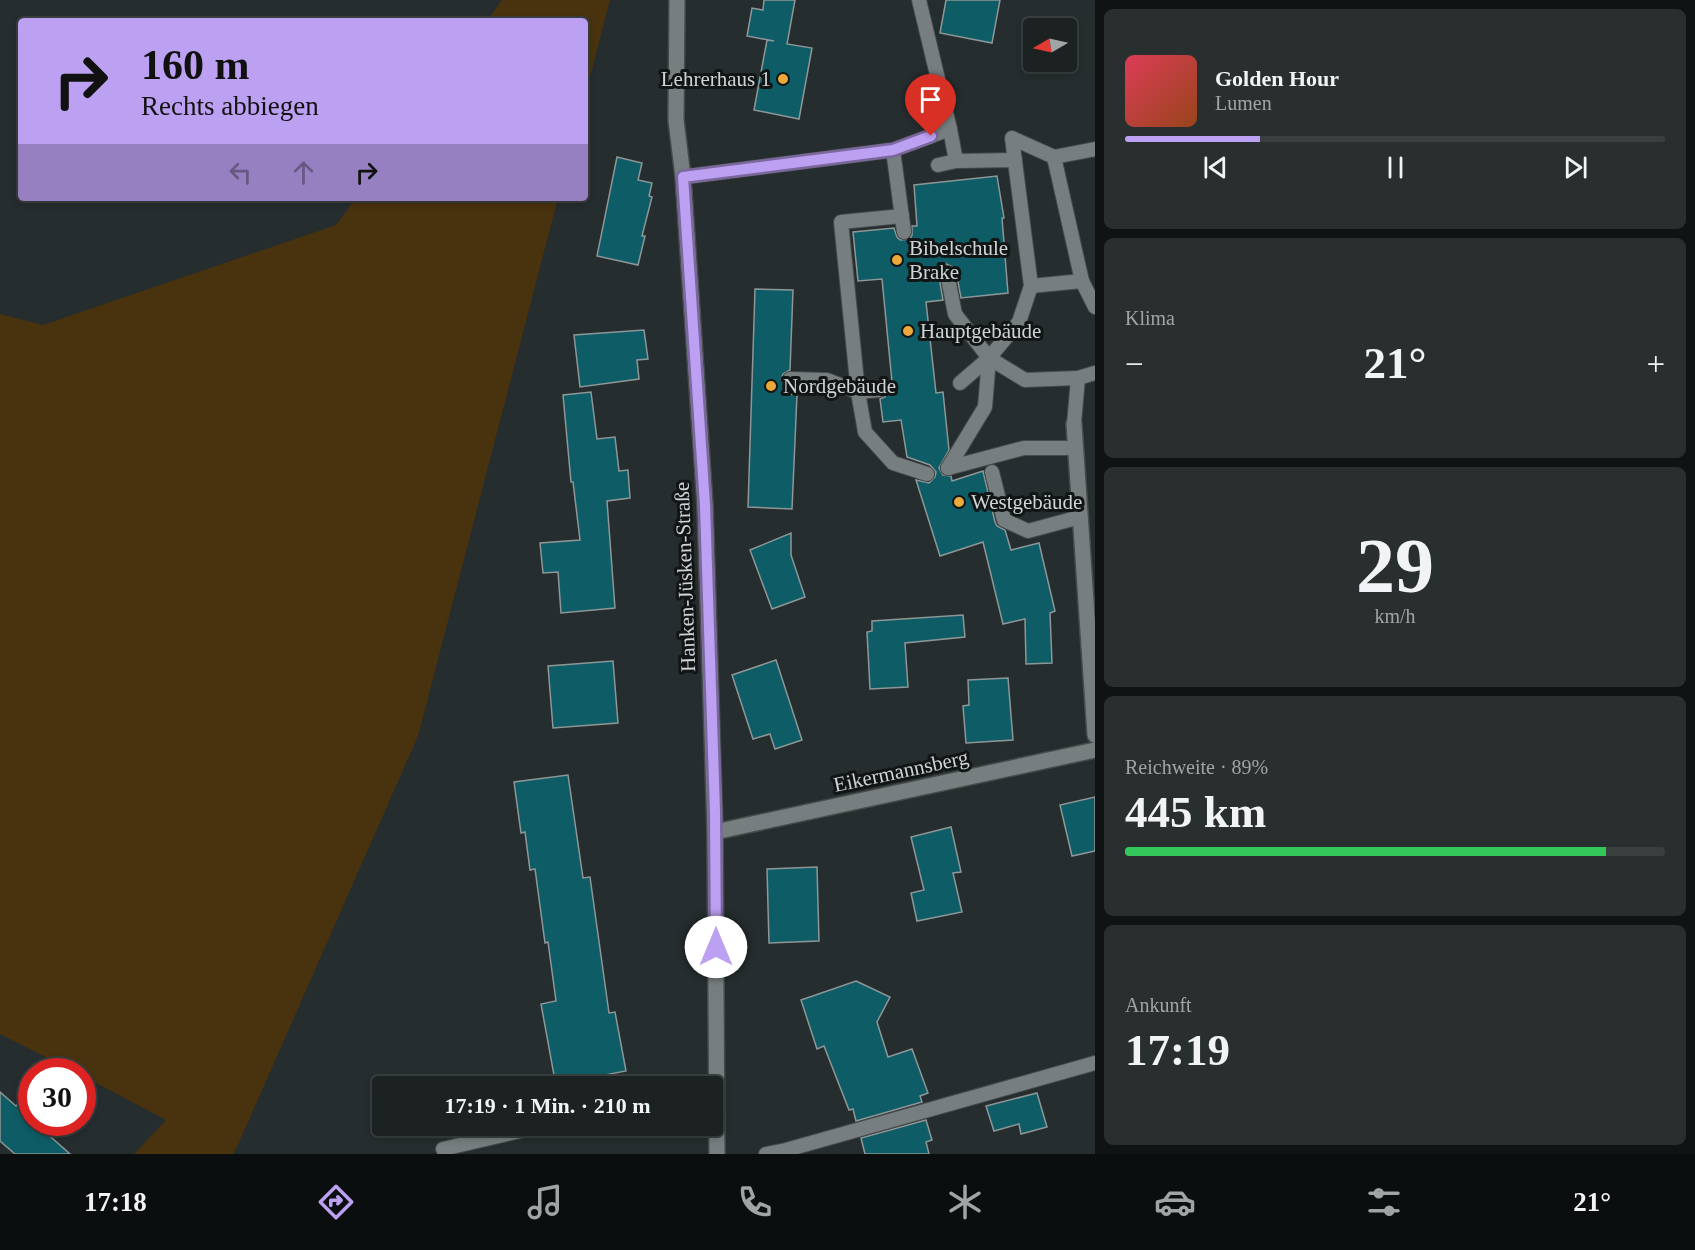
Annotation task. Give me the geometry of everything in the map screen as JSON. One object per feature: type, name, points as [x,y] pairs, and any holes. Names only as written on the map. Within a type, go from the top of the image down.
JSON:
[{"type":"street","name":"Hanken-Jüsken-Straße","points":[[677,0],[676,120],[683,177],[705,505],[715,832],[715,1076]]},
{"type":"street","points":[[1074,424],[1095,735]]},
{"type":"street","name":"Eikermannsberg","points":[[715,832],[1095,750]]},
{"type":"street","name":"Hanken-Jüsken-Straße","points":[[716,1136],[717,1154]]},
{"type":"lane","points":[[919,0],[956,161]]},
{"type":"lane","points":[[683,177],[893,150],[950,129]]},
{"type":"lane","points":[[960,382],[989,358],[1019,322],[1031,286],[1012,138],[1054,157],[1095,149]]},
{"type":"lane","points":[[893,150],[904,232]]},
{"type":"lane","points":[[1054,157],[1082,281],[1095,307]]},
{"type":"lane","points":[[938,165],[956,161],[1015,160]]},
{"type":"lane","points":[[902,216],[842,222],[858,392],[865,432],[893,463],[927,474]]},
{"type":"lane","points":[[947,273],[955,314],[989,358],[1025,380],[1078,378],[1095,373]]},
{"type":"lane","points":[[1031,286],[1082,281]]},
{"type":"lane","points":[[989,358],[986,407],[948,468],[1024,448],[1075,448]]},
{"type":"lane","points":[[1074,424],[1078,378]]},
{"type":"lane","points":[[790,379],[827,380],[858,392],[879,390]]},
{"type":"lane","points":[[992,472],[1004,520],[1028,531],[1080,517]]},
{"type":"lane","points":[[766,1154],[1095,1063]]},
{"type":"lane","points":[[443,1149],[498,1136]]},
{"type":"shaded area","points":[[502,0],[610,0],[588,84],[588,18],[489,18]]},
{"type":"shaded area","points":[[354,201],[557,201],[418,736],[233,1154],[134,1154],[166,1120],[96,1083],[96,1058],[47,1058],[0,1034],[0,314],[43,325],[336,225]]},
{"type":"building","name":"Lehrerhaus 1","points":[[764,0],[795,0],[787,44],[812,48],[799,119],[754,110],[767,40],[774,41],[747,36],[752,8],[763,10]]},
{"type":"building","points":[[946,0],[1000,0],[992,43],[940,33]]},
{"type":"building","points":[[617,157],[642,163],[638,180],[652,183],[649,196],[652,197],[642,236],[645,236],[638,265],[597,256]]},
{"type":"building","points":[[997,176],[1004,218],[1002,218],[1008,293],[961,298],[956,271],[946,264],[938,271],[943,300],[926,302],[936,393],[943,392],[949,450],[939,468],[943,475],[951,476],[952,481],[983,471],[995,522],[997,526],[1005,530],[1011,550],[1039,543],[1055,611],[1050,613],[1052,663],[1026,664],[1025,619],[1003,624],[983,542],[940,556],[916,480],[929,483],[935,477],[936,472],[930,465],[907,457],[901,420],[883,422],[880,399],[885,397],[888,390],[884,382],[892,382],[882,279],[858,281],[853,232],[894,228],[900,240],[910,239],[912,226],[917,226],[914,185]]},
{"type":"building","name":"Nordgebäude","points":[[755,289],[793,290],[790,370],[783,374],[781,379],[789,388],[789,394],[797,395],[792,509],[748,507]]},
{"type":"building","points":[[644,330],[648,359],[637,360],[639,379],[580,387],[574,335]]},
{"type":"building","points":[[591,392],[597,439],[615,437],[619,471],[628,470],[630,498],[607,501],[615,608],[561,613],[558,572],[543,573],[540,543],[580,540],[573,482],[571,482],[563,395]]},
{"type":"building","points":[[791,533],[791,555],[805,597],[772,609],[750,550]]},
{"type":"building","points":[[963,615],[965,637],[905,643],[908,687],[870,689],[867,632],[872,631],[872,621]]},
{"type":"building","points":[[776,660],[802,740],[775,749],[770,734],[753,739],[732,675]]},
{"type":"building","points":[[613,661],[618,723],[553,728],[548,666]]},
{"type":"building","points":[[1008,678],[1013,740],[966,743],[963,706],[969,705],[968,680]]},
{"type":"building","points":[[568,775],[583,878],[590,877],[609,1013],[615,1012],[626,1071],[599,1076],[554,1076],[541,1004],[556,1001],[548,942],[545,943],[535,869],[530,870],[525,832],[521,833],[514,782]]},
{"type":"building","points":[[1095,797],[1095,851],[1072,856],[1060,805]]},
{"type":"building","points":[[951,827],[961,872],[953,873],[962,912],[917,921],[911,893],[924,890],[911,837]]},
{"type":"building","points":[[817,867],[819,941],[769,943],[767,869]]},
{"type":"building","points":[[856,981],[890,997],[877,1022],[888,1057],[912,1049],[928,1093],[920,1096],[922,1102],[856,1121],[853,1109],[849,1110],[824,1046],[817,1049],[801,1000]]},
{"type":"building","points":[[0,1092],[16,1106],[18,1104],[18,1136],[50,1136],[70,1154],[15,1154],[0,1141]]},
{"type":"building","points":[[1037,1093],[1047,1127],[1021,1134],[1019,1124],[994,1131],[986,1106]]},
{"type":"building","points":[[926,1120],[932,1140],[926,1142],[929,1154],[865,1154],[861,1138]]},
{"type":"place","name":"Lehrerhaus 1","points":[[783,79]]},
{"type":"place","name":"Bibelschule Brake","points":[[897,260]]},
{"type":"place","name":"Hauptgebäude","points":[[908,331]]},
{"type":"place","name":"Nordgebäude","points":[[771,386]]},
{"type":"place","name":"Westgebäude","points":[[959,502]]},
{"type":"route","points":[[716,947],[715,812],[705,505],[683,177],[893,150],[931,136]]}]
